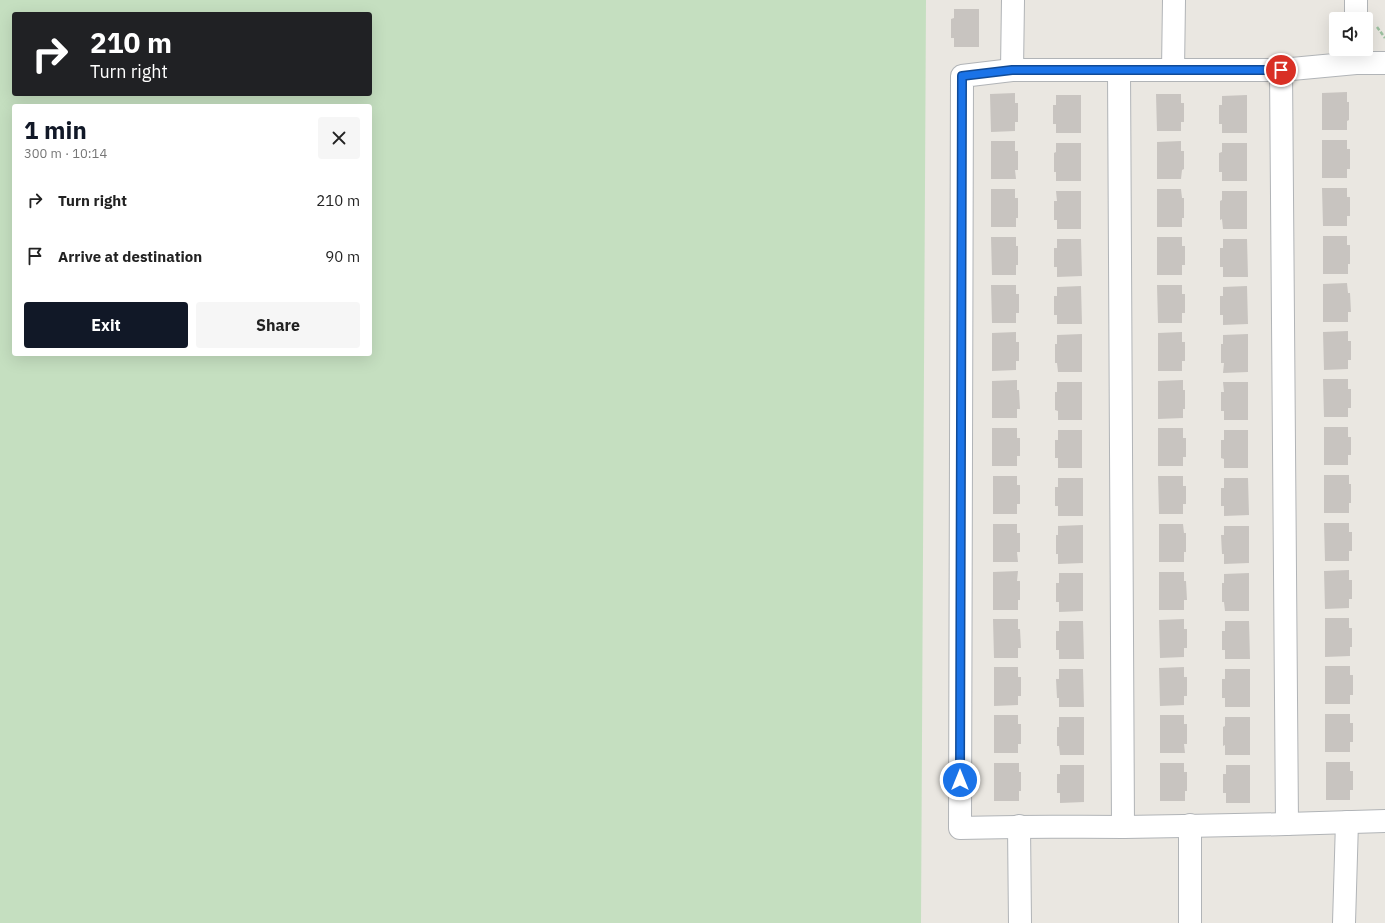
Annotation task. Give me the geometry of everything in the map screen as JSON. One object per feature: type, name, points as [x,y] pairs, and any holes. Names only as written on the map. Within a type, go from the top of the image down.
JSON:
[{"type":"street","points":[[1012,0],[1012,70]]},
{"type":"street","points":[[1173,70],[1174,0]]},
{"type":"street","points":[[1356,0],[1356,12]]},
{"type":"street","points":[[1385,63],[1356,56],[1281,70],[1012,70],[962,76],[960,828],[1019,826],[1123,827],[1385,821]]},
{"type":"street","points":[[1119,70],[1123,827]]},
{"type":"street","points":[[1281,70],[1287,824]]},
{"type":"street","points":[[1344,923],[1347,822]]},
{"type":"street","points":[[1190,825],[1190,923]]},
{"type":"street","points":[[1019,826],[1020,923]]},
{"type":"green space","points":[[0,0],[926,0],[921,923],[0,923]]},
{"type":"building","points":[[954,9],[979,9],[979,47],[954,47],[954,38],[951,38],[951,19],[954,18]]},
{"type":"building","points":[[1347,92],[1347,102],[1349,102],[1349,120],[1347,121],[1347,130],[1322,130],[1322,93]]},
{"type":"building","points":[[1015,93],[1015,103],[1018,103],[1018,122],[1015,122],[1015,131],[991,132],[990,94]]},
{"type":"building","points":[[1156,94],[1181,94],[1181,103],[1184,103],[1184,122],[1181,122],[1181,131],[1157,131]]},
{"type":"building","points":[[1056,95],[1081,95],[1081,133],[1056,133],[1056,124],[1053,124],[1053,105],[1056,105]]},
{"type":"building","points":[[1247,95],[1247,133],[1222,133],[1222,124],[1219,124],[1219,105],[1222,105],[1222,96]]},
{"type":"building","points":[[1322,140],[1347,140],[1347,149],[1350,149],[1350,169],[1347,169],[1347,178],[1322,178]]},
{"type":"building","points":[[991,141],[1015,141],[1015,151],[1018,151],[1018,170],[1015,170],[1016,179],[991,179]]},
{"type":"building","points":[[1181,141],[1181,151],[1184,151],[1184,169],[1182,170],[1181,179],[1157,179],[1157,142]]},
{"type":"building","points":[[1056,143],[1081,143],[1081,181],[1056,181],[1056,172],[1054,172],[1054,153],[1056,152]]},
{"type":"building","points":[[1222,143],[1247,143],[1247,181],[1222,181],[1222,172],[1219,172],[1219,153],[1222,152]]},
{"type":"building","points":[[1322,188],[1347,188],[1347,197],[1350,197],[1350,216],[1347,216],[1347,226],[1323,226]]},
{"type":"building","points":[[991,189],[1015,189],[1015,198],[1018,198],[1018,218],[1016,218],[1016,227],[991,227]]},
{"type":"building","points":[[1157,189],[1181,189],[1182,198],[1184,198],[1184,218],[1182,218],[1182,227],[1157,227]]},
{"type":"building","points":[[1056,191],[1081,191],[1081,229],[1057,229],[1057,220],[1054,220],[1054,201],[1057,201]]},
{"type":"building","points":[[1222,191],[1247,191],[1247,229],[1223,229],[1222,219],[1220,220],[1220,201],[1222,200]]},
{"type":"building","points":[[1323,236],[1347,236],[1347,245],[1350,245],[1350,264],[1348,264],[1348,274],[1323,274]]},
{"type":"building","points":[[991,237],[1016,237],[1016,246],[1018,246],[1018,265],[1016,265],[1016,275],[992,275]]},
{"type":"building","points":[[1157,237],[1182,237],[1182,246],[1185,246],[1185,265],[1182,265],[1182,275],[1157,275]]},
{"type":"building","points":[[1057,239],[1081,239],[1082,276],[1057,277],[1057,267],[1054,267],[1054,248],[1057,248]]},
{"type":"building","points":[[1223,239],[1247,239],[1248,277],[1223,277],[1223,267],[1220,267],[1220,248],[1223,248]]},
{"type":"building","points":[[1347,283],[1348,293],[1350,293],[1351,312],[1348,312],[1348,322],[1323,322],[1323,284]]},
{"type":"building","points":[[991,285],[1016,285],[1016,294],[1019,294],[1019,313],[1016,313],[1016,323],[992,323]]},
{"type":"building","points":[[1157,285],[1182,285],[1182,294],[1185,294],[1185,313],[1182,313],[1182,323],[1158,323]]},
{"type":"building","points":[[1081,286],[1082,324],[1057,324],[1057,315],[1054,315],[1054,296],[1057,296],[1057,287]]},
{"type":"building","points":[[1247,286],[1248,324],[1223,325],[1223,315],[1220,315],[1220,296],[1223,296],[1223,287]]},
{"type":"building","points":[[1348,331],[1348,341],[1351,341],[1351,360],[1348,360],[1348,369],[1324,370],[1323,332]]},
{"type":"building","points":[[1016,332],[1016,342],[1019,342],[1019,361],[1016,361],[1016,370],[992,371],[992,333]]},
{"type":"building","points":[[1182,332],[1182,342],[1185,342],[1185,361],[1182,361],[1182,371],[1158,371],[1158,333]]},
{"type":"building","points":[[1082,334],[1082,372],[1058,372],[1057,363],[1055,363],[1055,344],[1057,344],[1057,335]]},
{"type":"building","points":[[1248,334],[1248,372],[1223,373],[1224,363],[1221,363],[1221,344],[1223,344],[1223,335]]},
{"type":"building","points":[[1323,379],[1348,379],[1348,389],[1351,389],[1351,408],[1348,408],[1348,417],[1324,417]]},
{"type":"building","points":[[1017,380],[1020,409],[1017,409],[1017,418],[992,418],[992,381]]},
{"type":"building","points":[[1183,380],[1183,390],[1185,390],[1185,409],[1183,409],[1183,418],[1158,419],[1158,381]]},
{"type":"building","points":[[1057,382],[1082,382],[1082,420],[1058,420],[1058,411],[1055,410],[1055,392],[1057,392]]},
{"type":"building","points":[[1223,382],[1248,382],[1248,420],[1224,420],[1224,411],[1221,411],[1221,392],[1224,392]]},
{"type":"building","points":[[1324,427],[1348,427],[1348,437],[1351,437],[1351,455],[1348,455],[1348,465],[1324,465]]},
{"type":"building","points":[[992,428],[1017,428],[1017,438],[1020,438],[1020,456],[1017,456],[1017,466],[992,466]]},
{"type":"building","points":[[1158,428],[1183,428],[1183,438],[1186,438],[1186,457],[1183,457],[1183,466],[1158,466]]},
{"type":"building","points":[[1058,430],[1082,430],[1082,468],[1058,468],[1058,458],[1055,458],[1055,440],[1058,440]]},
{"type":"building","points":[[1224,430],[1248,430],[1248,468],[1224,468],[1224,459],[1221,458],[1221,440],[1224,440]]},
{"type":"building","points":[[1324,475],[1349,475],[1349,484],[1351,484],[1351,503],[1349,503],[1349,513],[1324,513]]},
{"type":"building","points":[[993,476],[1017,476],[1017,485],[1020,485],[1020,504],[1017,504],[1017,514],[993,514]]},
{"type":"building","points":[[1158,476],[1183,476],[1183,486],[1186,486],[1186,504],[1183,504],[1183,514],[1159,514]]},
{"type":"building","points":[[1058,478],[1083,478],[1083,516],[1058,516],[1058,506],[1055,506],[1055,487],[1058,487]]},
{"type":"building","points":[[1224,478],[1248,478],[1249,515],[1224,516],[1224,506],[1221,506],[1221,488],[1224,488]]},
{"type":"building","points":[[1324,523],[1349,523],[1349,532],[1352,532],[1352,551],[1349,551],[1349,561],[1325,561]]},
{"type":"building","points":[[993,524],[1017,524],[1017,533],[1020,533],[1020,552],[1017,552],[1018,562],[993,562]]},
{"type":"building","points":[[1159,524],[1183,524],[1184,533],[1186,533],[1186,552],[1184,552],[1184,562],[1159,562]]},
{"type":"building","points":[[1083,525],[1083,563],[1058,564],[1058,554],[1056,554],[1056,535],[1058,535],[1058,526]]},
{"type":"building","points":[[1224,526],[1249,526],[1249,563],[1224,564],[1221,535],[1224,535]]},
{"type":"building","points":[[1349,570],[1349,580],[1352,580],[1352,599],[1349,599],[1349,608],[1325,609],[1324,571]]},
{"type":"building","points":[[1018,571],[1017,581],[1020,581],[1020,600],[1018,600],[1018,610],[993,610],[993,572]]},
{"type":"building","points":[[1159,572],[1184,572],[1187,600],[1184,600],[1184,610],[1159,610]]},
{"type":"building","points":[[1059,573],[1083,573],[1083,611],[1059,612],[1059,602],[1056,602],[1056,583],[1059,583]]},
{"type":"building","points":[[1249,573],[1249,611],[1225,611],[1224,602],[1222,602],[1222,583],[1224,583],[1224,574]]},
{"type":"building","points":[[1325,618],[1349,618],[1349,628],[1352,628],[1352,647],[1350,647],[1350,656],[1325,657]]},
{"type":"building","points":[[993,619],[1018,619],[1021,648],[1018,648],[1018,658],[994,658]]},
{"type":"building","points":[[1184,619],[1184,629],[1187,629],[1187,648],[1184,648],[1184,657],[1160,658],[1159,620]]},
{"type":"building","points":[[1059,621],[1083,621],[1084,659],[1059,659],[1059,650],[1056,650],[1056,631],[1059,631]]},
{"type":"building","points":[[1225,621],[1249,621],[1250,659],[1225,659],[1225,650],[1222,650],[1222,631],[1225,631]]},
{"type":"building","points":[[1325,666],[1350,666],[1350,675],[1353,675],[1353,695],[1350,695],[1350,704],[1325,704]]},
{"type":"building","points":[[994,667],[1018,667],[1018,677],[1021,677],[1021,696],[1018,696],[1018,705],[994,706]]},
{"type":"building","points":[[1184,667],[1184,677],[1187,677],[1187,696],[1184,696],[1184,705],[1160,706],[1159,668]]},
{"type":"building","points":[[1059,669],[1083,669],[1084,707],[1059,707],[1056,679],[1059,679]]},
{"type":"building","points":[[1225,669],[1250,669],[1250,707],[1225,707],[1225,698],[1222,698],[1222,679],[1225,679]]},
{"type":"building","points":[[1325,714],[1350,714],[1350,723],[1353,723],[1353,742],[1350,742],[1350,752],[1325,752]]},
{"type":"building","points":[[994,715],[1018,715],[1018,724],[1021,724],[1021,744],[1018,744],[1018,753],[994,753]]},
{"type":"building","points":[[1160,715],[1184,715],[1184,724],[1187,724],[1187,744],[1184,744],[1185,753],[1160,753]]},
{"type":"building","points":[[1059,717],[1084,717],[1084,755],[1060,755],[1059,746],[1057,746],[1057,727],[1059,727]]},
{"type":"building","points":[[1225,717],[1250,717],[1250,755],[1225,755],[1225,745],[1223,746],[1223,727],[1225,726]]},
{"type":"building","points":[[1326,762],[1350,762],[1350,771],[1353,771],[1353,790],[1350,790],[1350,800],[1326,800]]},
{"type":"building","points":[[994,763],[1019,763],[1019,772],[1021,772],[1021,791],[1019,791],[1019,801],[994,801]]},
{"type":"building","points":[[1160,763],[1184,763],[1184,772],[1187,772],[1187,791],[1185,791],[1185,801],[1160,801]]},
{"type":"building","points":[[1060,765],[1084,765],[1084,802],[1060,803],[1060,793],[1057,793],[1057,774],[1060,774]]},
{"type":"building","points":[[1226,765],[1250,765],[1250,803],[1226,803],[1226,793],[1223,793],[1223,774],[1226,774]]},
{"type":"route","points":[[960,780],[962,76],[1012,70],[1281,70]]}]
